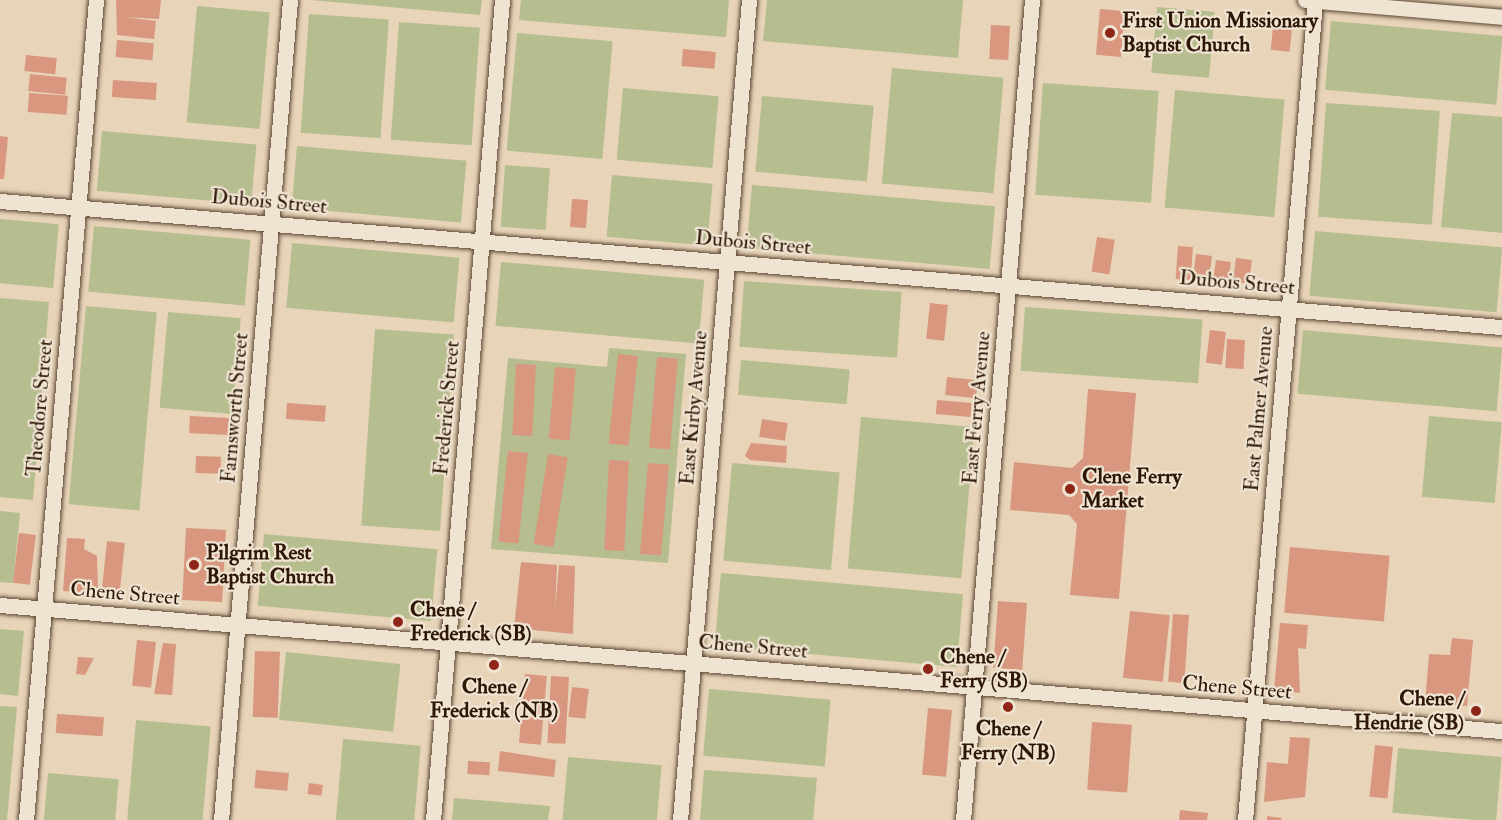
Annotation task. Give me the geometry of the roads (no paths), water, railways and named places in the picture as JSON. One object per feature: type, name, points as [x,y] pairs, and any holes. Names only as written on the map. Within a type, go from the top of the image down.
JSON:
[{"type":"street","name":"Theodore Street","points":[[26,820],[96,0]]},
{"type":"street","name":"Farnsworth Street","points":[[221,820],[290,0]]},
{"type":"street","name":"Frederick Street","points":[[433,820],[502,0]]},
{"type":"street","name":"East Kirby Avenue","points":[[680,820],[749,0]]},
{"type":"street","name":"East Ferry Avenue","points":[[963,820],[1032,0]]},
{"type":"street","points":[[1310,0],[1502,17]]},
{"type":"street","name":"East Palmer Avenue","points":[[1245,820],[1288,309],[1310,0]]},
{"type":"street","name":"Dubois Street","points":[[0,201],[1502,327]]},
{"type":"street","name":"Chene Street","points":[[0,605],[1502,731]]},
{"type":"place","name":"First Union Missionary Baptist Church","points":[[1110,33]]},
{"type":"place","name":"Clene Ferry Market","points":[[1070,489]]},
{"type":"place","name":"Pilgrim Rest Baptist Church","points":[[194,565]]},
{"type":"place","name":"Chene / Frederick (SB)","points":[[398,622]]},
{"type":"place","name":"Chene / Frederick (NB)","points":[[494,665]]},
{"type":"place","name":"Chene / Ferry (SB)","points":[[928,669]]},
{"type":"place","name":"Chene / Ferry (NB)","points":[[1008,707]]},
{"type":"place","name":"Chene / Hendrie (SB)","points":[[1476,711]]}]
